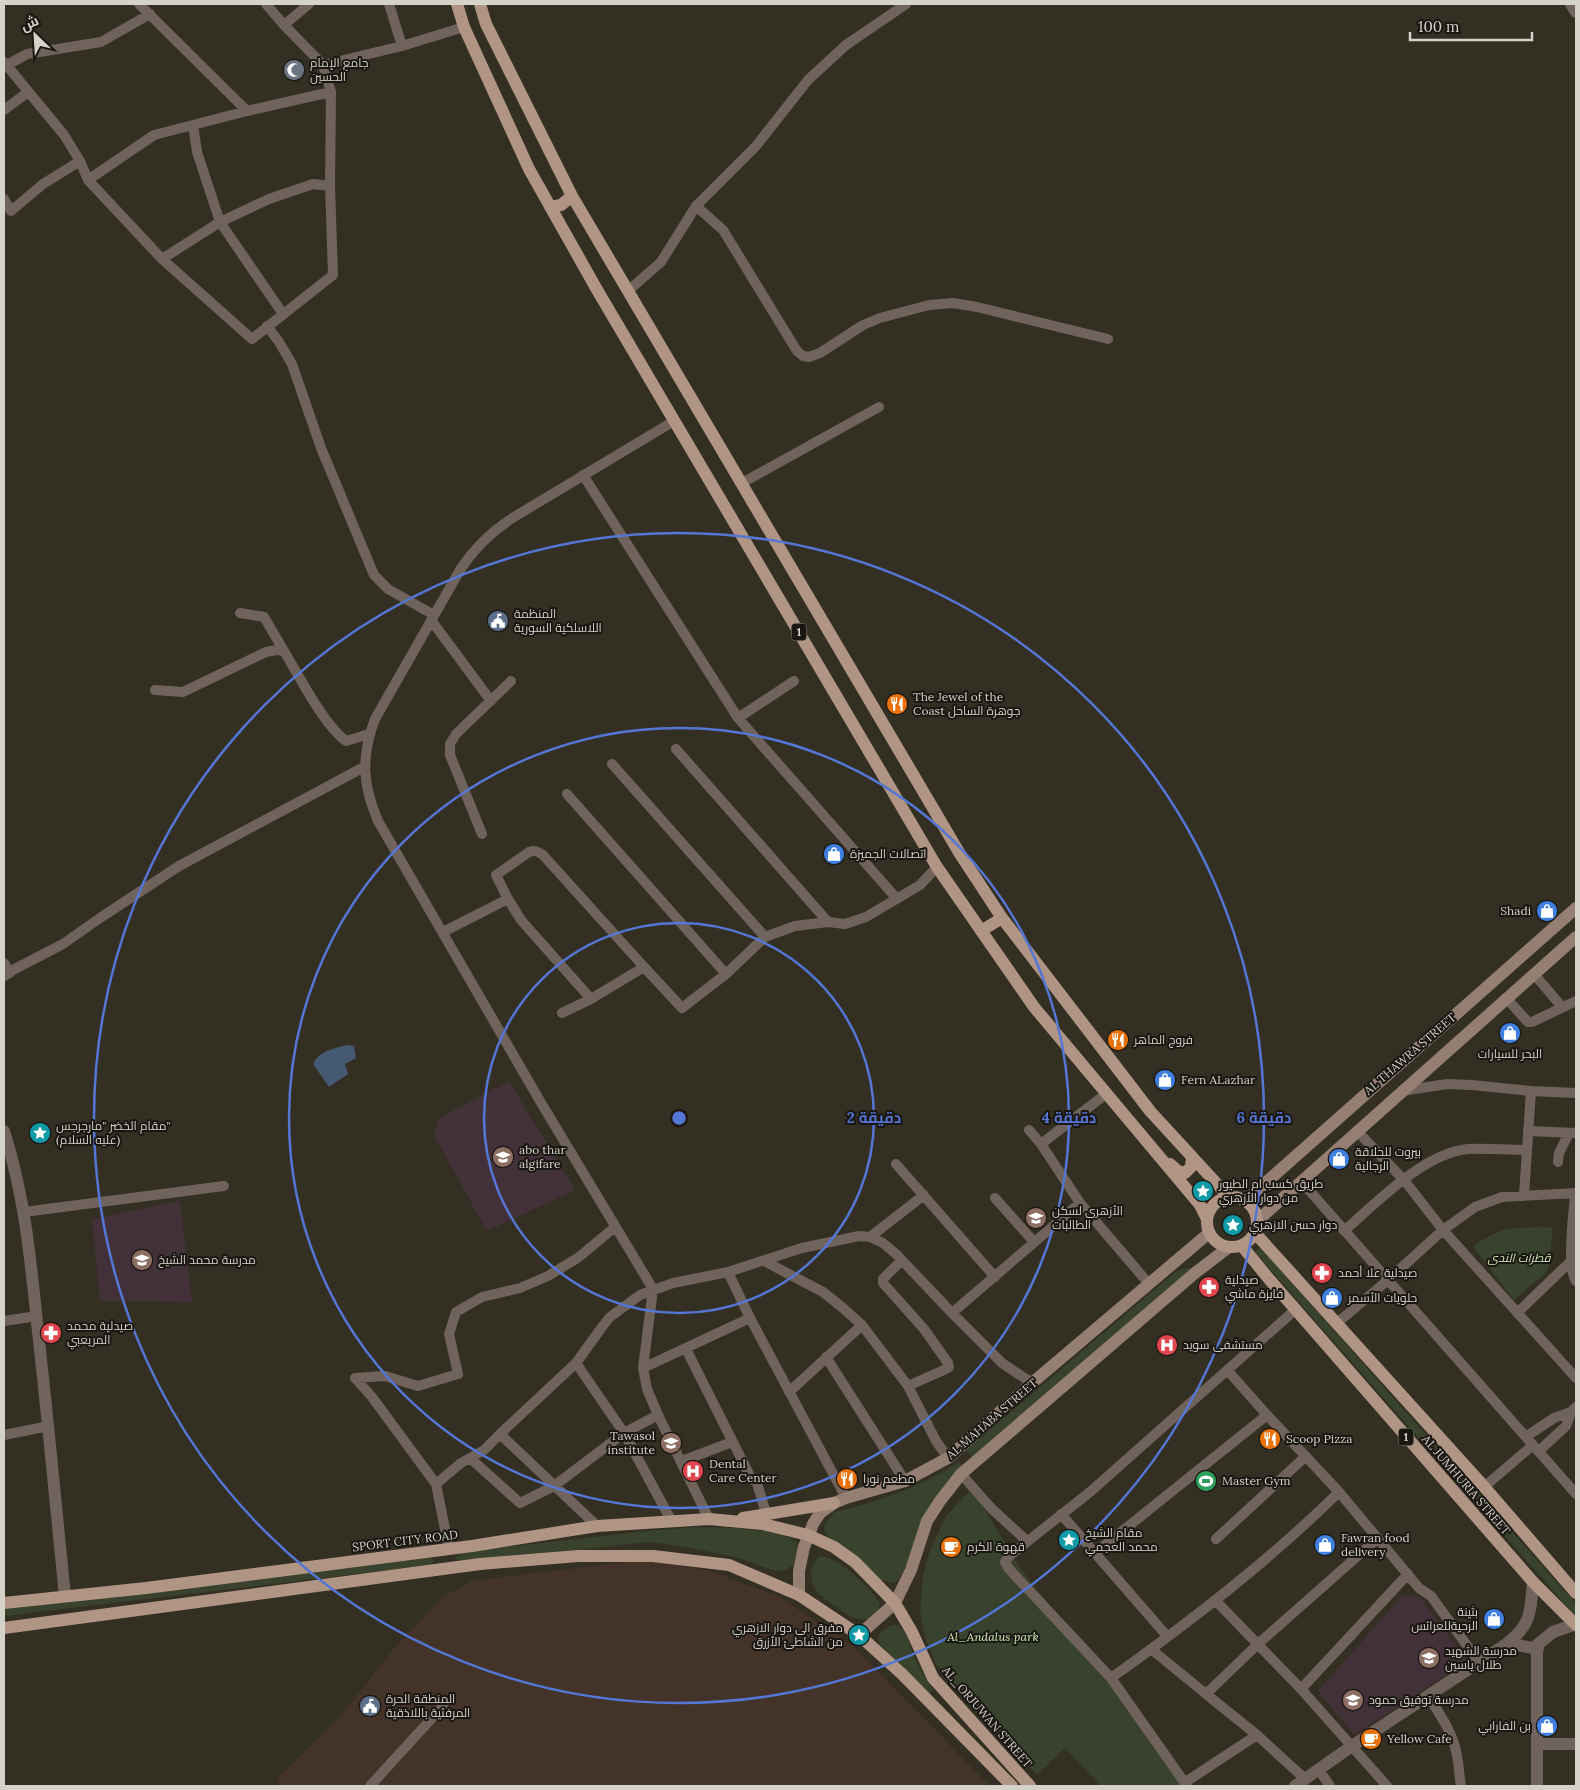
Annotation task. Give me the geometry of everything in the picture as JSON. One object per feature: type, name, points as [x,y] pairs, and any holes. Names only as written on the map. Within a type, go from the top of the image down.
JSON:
[{"type":"main road","name":"1","points":[[458,4],[464,27],[529,169],[550,207],[937,868],[1034,1007],[1200,1205],[1207,1219]]},
{"type":"main road","name":"1","points":[[480,4],[486,24],[572,196],[960,854],[1002,918],[1150,1110],[1229,1197]]},
{"type":"main road","points":[[550,207],[561,205],[572,196]]},
{"type":"main road","name":"AL THAWRA STREET","points":[[1245,1200],[1480,995],[1576,908]]},
{"type":"main road","points":[[981,931],[1002,918]]},
{"type":"main road","name":"AL THAWRA STREET","points":[[1256,1227],[1301,1181],[1576,937]]},
{"type":"main road","points":[[1504,972],[1510,981],[1520,986]]},
{"type":"main road","points":[[1480,995],[1488,1000],[1494,1009]]},
{"type":"main road","points":[[1152,1148],[1182,1174],[1189,1171],[1192,1157]]},
{"type":"main road","points":[[1229,1197],[1245,1200],[1256,1213],[1256,1227],[1247,1242],[1236,1246],[1218,1243],[1209,1233],[1207,1219],[1209,1211],[1214,1204],[1229,1197]]},
{"type":"main road","name":"AL JUMHURIA STREET","points":[[1256,1227],[1337,1323],[1484,1487],[1576,1594]]},
{"type":"main road","name":"AL MAHABA STREET","points":[[799,1595],[800,1565],[808,1535],[820,1513],[840,1501],[905,1481],[948,1458],[1032,1383],[1209,1233]]},
{"type":"main road","name":"AL JUMHURIA STREET","points":[[1236,1246],[1295,1310],[1533,1582],[1576,1624]]},
{"type":"main road","name":"AL MAHABA STREET","points":[[859,1635],[895,1603],[911,1570],[927,1521],[961,1474],[1195,1273],[1236,1246]]},
{"type":"main road","points":[[1181,1256],[1190,1260],[1195,1268],[1195,1273]]},
{"type":"main road","points":[[961,1448],[967,1458],[973,1463]]},
{"type":"main road","points":[[728,1520],[840,1501]]},
{"type":"main road","name":"SPORT CITY ROAD","points":[[4,1603],[146,1588],[449,1549],[597,1526],[709,1519],[763,1524],[808,1535]]},
{"type":"main road","name":"AL_ORJUWAN STREET","points":[[808,1535],[834,1547],[855,1562],[895,1603],[912,1632],[933,1678],[1030,1786]]},
{"type":"main road","points":[[4,1628],[480,1564],[578,1556],[654,1556],[729,1565],[799,1595],[859,1635],[902,1674],[1012,1786]]},
{"type":"street","points":[[139,4],[247,111]]},
{"type":"street","points":[[150,14],[101,42],[27,54],[6,63],[28,92],[51,117],[80,161],[88,180],[162,259],[252,339],[334,275],[330,186],[331,92],[323,65],[266,4]]},
{"type":"street","points":[[284,25],[309,4]]},
{"type":"street","points":[[389,4],[402,46]]},
{"type":"street","points":[[629,290],[660,262],[696,206],[756,146],[808,80],[846,45],[906,4]]},
{"type":"street","points":[[1571,4],[1576,12]]},
{"type":"street","points":[[323,65],[402,46],[464,27]]},
{"type":"street","points":[[4,110],[28,92]]},
{"type":"street","points":[[88,180],[154,135],[331,92]]},
{"type":"street","points":[[193,125],[197,152],[220,222],[283,314]]},
{"type":"street","points":[[4,199],[11,211],[43,184],[80,161]]},
{"type":"street","points":[[162,259],[220,222],[269,199],[313,184],[330,186]]},
{"type":"street","points":[[696,206],[723,230],[797,351],[803,356],[809,357],[820,353],[864,325],[880,318],[929,305],[953,303],[1108,339]]},
{"type":"street","points":[[267,326],[292,364],[321,448],[371,569],[378,580],[388,588],[433,618],[491,701]]},
{"type":"street","points":[[742,483],[879,408]]},
{"type":"street","points":[[674,421],[514,517],[493,532],[467,560],[381,707],[369,734],[364,767],[368,794],[378,821],[540,1101],[653,1289],[643,1368],[647,1389],[709,1519]]},
{"type":"street","points":[[583,475],[738,718],[896,899]]},
{"type":"street","points":[[240,613],[264,617],[327,721],[339,736],[346,741],[369,734]]},
{"type":"street","points":[[155,690],[183,692],[266,652],[277,650],[284,652]]},
{"type":"street","points":[[738,718],[794,680]]},
{"type":"street","points":[[482,834],[450,755],[449,748],[453,737],[511,681]]},
{"type":"street","points":[[676,749],[828,922]]},
{"type":"street","points":[[612,764],[765,937]]},
{"type":"street","points":[[6,970],[63,944],[179,866],[364,767]]},
{"type":"street","points":[[567,794],[726,974]]},
{"type":"street","points":[[591,999],[522,920],[508,899],[496,875],[529,852],[539,852],[682,1008],[726,974],[765,937],[795,926],[828,922],[845,924],[866,917],[920,886],[937,868]]},
{"type":"street","points":[[443,932],[508,899]]},
{"type":"street","points":[[562,1013],[591,999],[644,967]]},
{"type":"street","points":[[1534,974],[1562,1007]]},
{"type":"street","points":[[1506,998],[1528,1022],[1532,1022],[1576,1001]]},
{"type":"street","points":[[1402,1092],[1448,1084],[1576,1093]]},
{"type":"street","points":[[1524,1195],[1531,1091]]},
{"type":"street","points":[[1041,1144],[1106,1094]]},
{"type":"street","points":[[1029,1130],[1041,1144],[1080,1203],[1149,1284]]},
{"type":"street","points":[[4,1131],[15,1168],[24,1212],[49,1426],[65,1596]]},
{"type":"street","points":[[1357,1131],[1404,1180],[1443,1230],[1576,1378]]},
{"type":"street","points":[[1528,1131],[1573,1133]]},
{"type":"street","points":[[1558,1162],[1559,1153],[1573,1133]]},
{"type":"street","points":[[1344,1231],[1404,1180],[1437,1157],[1466,1149],[1526,1150]]},
{"type":"street","points":[[896,1164],[995,1277]]},
{"type":"street","points":[[1301,1181],[1576,1494]]},
{"type":"street","points":[[24,1212],[224,1186]]},
{"type":"street","points":[[1337,1323],[1443,1230],[1475,1207],[1502,1197],[1576,1193],[1573,1276],[1576,1281]]},
{"type":"street","points":[[870,1236],[924,1195]]},
{"type":"street","points":[[995,1198],[1034,1242]]},
{"type":"street","points":[[952,1313],[1080,1203]]},
{"type":"street","points":[[449,1549],[436,1484],[372,1397],[355,1378],[386,1376],[418,1386],[458,1374],[450,1334],[456,1312],[482,1297],[520,1288],[548,1276],[579,1257],[615,1227]]},
{"type":"street","points":[[436,1484],[461,1464],[484,1450],[576,1363],[602,1327],[629,1302],[653,1289],[673,1283],[728,1272],[802,1248],[859,1236],[870,1236],[883,1243],[902,1260],[1002,1363],[1032,1383]]},
{"type":"street","points":[[764,1260],[823,1292],[862,1326],[908,1386],[936,1441],[948,1458]]},
{"type":"street","points":[[902,1260],[883,1279],[883,1283],[924,1329],[949,1366],[908,1386]]},
{"type":"street","points":[[1517,1313],[1574,1261]]},
{"type":"street","points":[[728,1272],[789,1392],[840,1501]]},
{"type":"street","points":[[1257,1734],[1186,1784],[1110,1678],[1009,1569],[1006,1562],[1009,1556],[1090,1492],[1295,1310]]},
{"type":"street","points":[[4,1321],[37,1316]]},
{"type":"street","points":[[643,1368],[750,1318]]},
{"type":"street","points":[[789,1392],[862,1326]]},
{"type":"street","points":[[686,1349],[752,1480],[756,1480],[766,1513]]},
{"type":"street","points":[[826,1357],[905,1481]]},
{"type":"street","points":[[576,1363],[624,1433],[671,1520]]},
{"type":"street","points":[[1228,1371],[1339,1492],[1419,1588],[1431,1596],[1479,1662]]},
{"type":"street","points":[[1533,1444],[1566,1426],[1574,1409]]},
{"type":"street","points":[[1484,1487],[1533,1444],[1554,1418],[1574,1409]]},
{"type":"street","points":[[470,1458],[520,1503],[554,1486],[624,1433],[658,1415]]},
{"type":"street","points":[[1095,1553],[1267,1415]]},
{"type":"street","points":[[4,1435],[49,1426]]},
{"type":"street","points":[[500,1434],[597,1526]]},
{"type":"street","points":[[682,1462],[732,1442]]},
{"type":"street","points":[[1216,1540],[1306,1456]]},
{"type":"street","points":[[961,1474],[992,1509],[1028,1541]]},
{"type":"street","points":[[1110,1678],[1216,1601],[1301,1530],[1339,1492]]},
{"type":"street","points":[[1061,1514],[1168,1636]]},
{"type":"street","points":[[1206,1694],[1258,1644],[1378,1538]]},
{"type":"street","points":[[1301,1689],[1408,1574]]},
{"type":"street","points":[[1533,1582],[1530,1615],[1532,1642],[1538,1650]]},
{"type":"street","points":[[1216,1601],[1301,1689],[1387,1786]]},
{"type":"street","points":[[1151,1649],[1257,1734],[1300,1783],[1352,1746],[1505,1646],[1524,1629],[1530,1615]]},
{"type":"street","points":[[1537,1786],[1537,1645],[1553,1632],[1576,1624]]},
{"type":"street","points":[[1505,1646],[1517,1645],[1538,1650]]},
{"type":"street","points":[[1428,1696],[1445,1722],[1452,1737],[1461,1786]]},
{"type":"street","points":[[370,1786],[444,1706]]},
{"type":"street","points":[[1538,1744],[1576,1744]]},
{"type":"street","points":[[1319,1770],[1330,1786]]},
{"type":"shaded area","points":[[509,1081],[575,1190],[487,1231],[434,1135],[439,1118]]},
{"type":"shaded area","name":"مدرسة محمد الشيخ","points":[[180,1201],[192,1302],[100,1301],[92,1219]]},
{"type":"shaded area","points":[[650,1559],[712,1572],[778,1596],[852,1645],[990,1786],[279,1786],[277,1778],[339,1718],[397,1645],[443,1597],[472,1581]]},
{"type":"shaded area","points":[[1411,1595],[1420,1598],[1468,1661],[1354,1735],[1318,1691],[1401,1597]]},
{"type":"green space","name":"قطرات الندى","points":[[1540,1226],[1553,1228],[1548,1269],[1544,1275],[1514,1301],[1473,1246],[1502,1230]]},
{"type":"green space","points":[[1260,1247],[1576,1604],[1576,1617],[1255,1252]]},
{"type":"green space","points":[[1190,1268],[1191,1271],[974,1459],[966,1450],[1175,1272]]},
{"type":"green space","points":[[959,1462],[965,1469],[925,1517],[905,1568],[895,1583],[880,1580],[835,1545],[825,1533],[824,1526],[834,1512],[899,1493]]},
{"type":"green space","name":"Al_Andalus park","points":[[972,1488],[1020,1568],[1100,1669],[1185,1786],[1101,1786],[1065,1748],[1037,1775],[955,1688],[935,1663],[925,1637],[920,1612],[923,1576],[930,1550],[946,1516]]},
{"type":"green space","points":[[694,1527],[741,1528],[766,1531],[791,1538],[797,1543],[799,1554],[792,1566],[785,1570],[775,1571],[735,1557],[650,1542],[463,1562],[456,1559],[456,1556],[462,1552]]},
{"type":"green space","points":[[430,1556],[434,1561],[431,1565],[4,1616],[4,1609]]},
{"type":"green space","points":[[820,1556],[827,1557],[845,1568],[871,1591],[880,1605],[873,1616],[863,1620],[854,1618],[819,1593],[812,1583],[811,1573],[816,1560]]},
{"type":"green space","points":[[895,1625],[899,1626],[907,1635],[913,1655],[933,1690],[929,1694],[879,1644],[878,1637],[881,1633]]},
{"type":"water","points":[[348,1045],[354,1046],[356,1058],[345,1064],[348,1074],[329,1087],[313,1064],[323,1053]]},
{"type":"place","name":"جامع الإمام الحسين","points":[[294,70]]},
{"type":"place","name":"المنظمة اللاسلكية السورية","points":[[498,621]]},
{"type":"place","name":"The Jewel of the Coast جوهرة الساحل","points":[[897,704]]},
{"type":"place","name":"اتصالات الجميزة","points":[[834,854]]},
{"type":"place","name":"Shadi","points":[[1547,911]]},
{"type":"place","name":"البحر للسيارات","points":[[1510,1033]]},
{"type":"place","name":"فروج الماهر","points":[[1118,1040]]},
{"type":"place","name":"Fern ALazhar","points":[[1165,1080]]},
{"type":"place","name":"مقام الخضر \"مارجرجس\" (عليه السلام)","points":[[40,1133]]},
{"type":"place","name":"abo thar algifare","points":[[503,1157]]},
{"type":"place","name":"بيروت للحلاقة الرجالية","points":[[1339,1159]]},
{"type":"place","name":"طريق كسب ام الطيور من دوار الأزهري","points":[[1203,1191]]},
{"type":"place","name":"الأزهري لسكن الطالبات","points":[[1036,1218]]},
{"type":"place","name":"دوار حسن الازهري","points":[[1233,1225]]},
{"type":"place","name":"مدرسة محمد الشيخ","points":[[142,1260]]},
{"type":"place","name":"صيدلية علا أحمد","points":[[1322,1273]]},
{"type":"place","name":"صيدلية فايزة ماشي","points":[[1209,1287]]},
{"type":"place","name":"حلويات الأسمر","points":[[1332,1298]]},
{"type":"place","name":"صيدلية محمد المريعبي","points":[[51,1333]]},
{"type":"place","name":"مستشفى سويد","points":[[1167,1345]]},
{"type":"place","name":"Scoop Pizza","points":[[1270,1439]]},
{"type":"place","name":"Tawasol institute","points":[[671,1443]]},
{"type":"place","name":"Dental Care Center","points":[[693,1471]]},
{"type":"place","name":"مطعم نورا","points":[[847,1479]]},
{"type":"place","name":"Master Gym","points":[[1206,1481]]},
{"type":"place","name":"مقام الشيخ محمد العجمي","points":[[1069,1540]]},
{"type":"place","name":"Fawran food delivery","points":[[1325,1545]]},
{"type":"place","name":"قهوة الكرم","points":[[951,1547]]},
{"type":"place","name":"بثينة الرحيةللعرائس","points":[[1494,1619]]},
{"type":"place","name":"مفرق الى دوار الازهري من الشاطئ الأزرق","points":[[859,1635]]},
{"type":"place","name":"مدرسة الشهيد طلال ياسين","points":[[1429,1658]]},
{"type":"place","name":"مدرسة توفيق حمود","points":[[1353,1700]]},
{"type":"place","name":"المنطقة الحرة المرفئية باللاذقية","points":[[370,1706]]},
{"type":"place","name":"بن الفارابي","points":[[1547,1726]]},
{"type":"place","name":"Yellow Cafe","points":[[1371,1739]]}]
